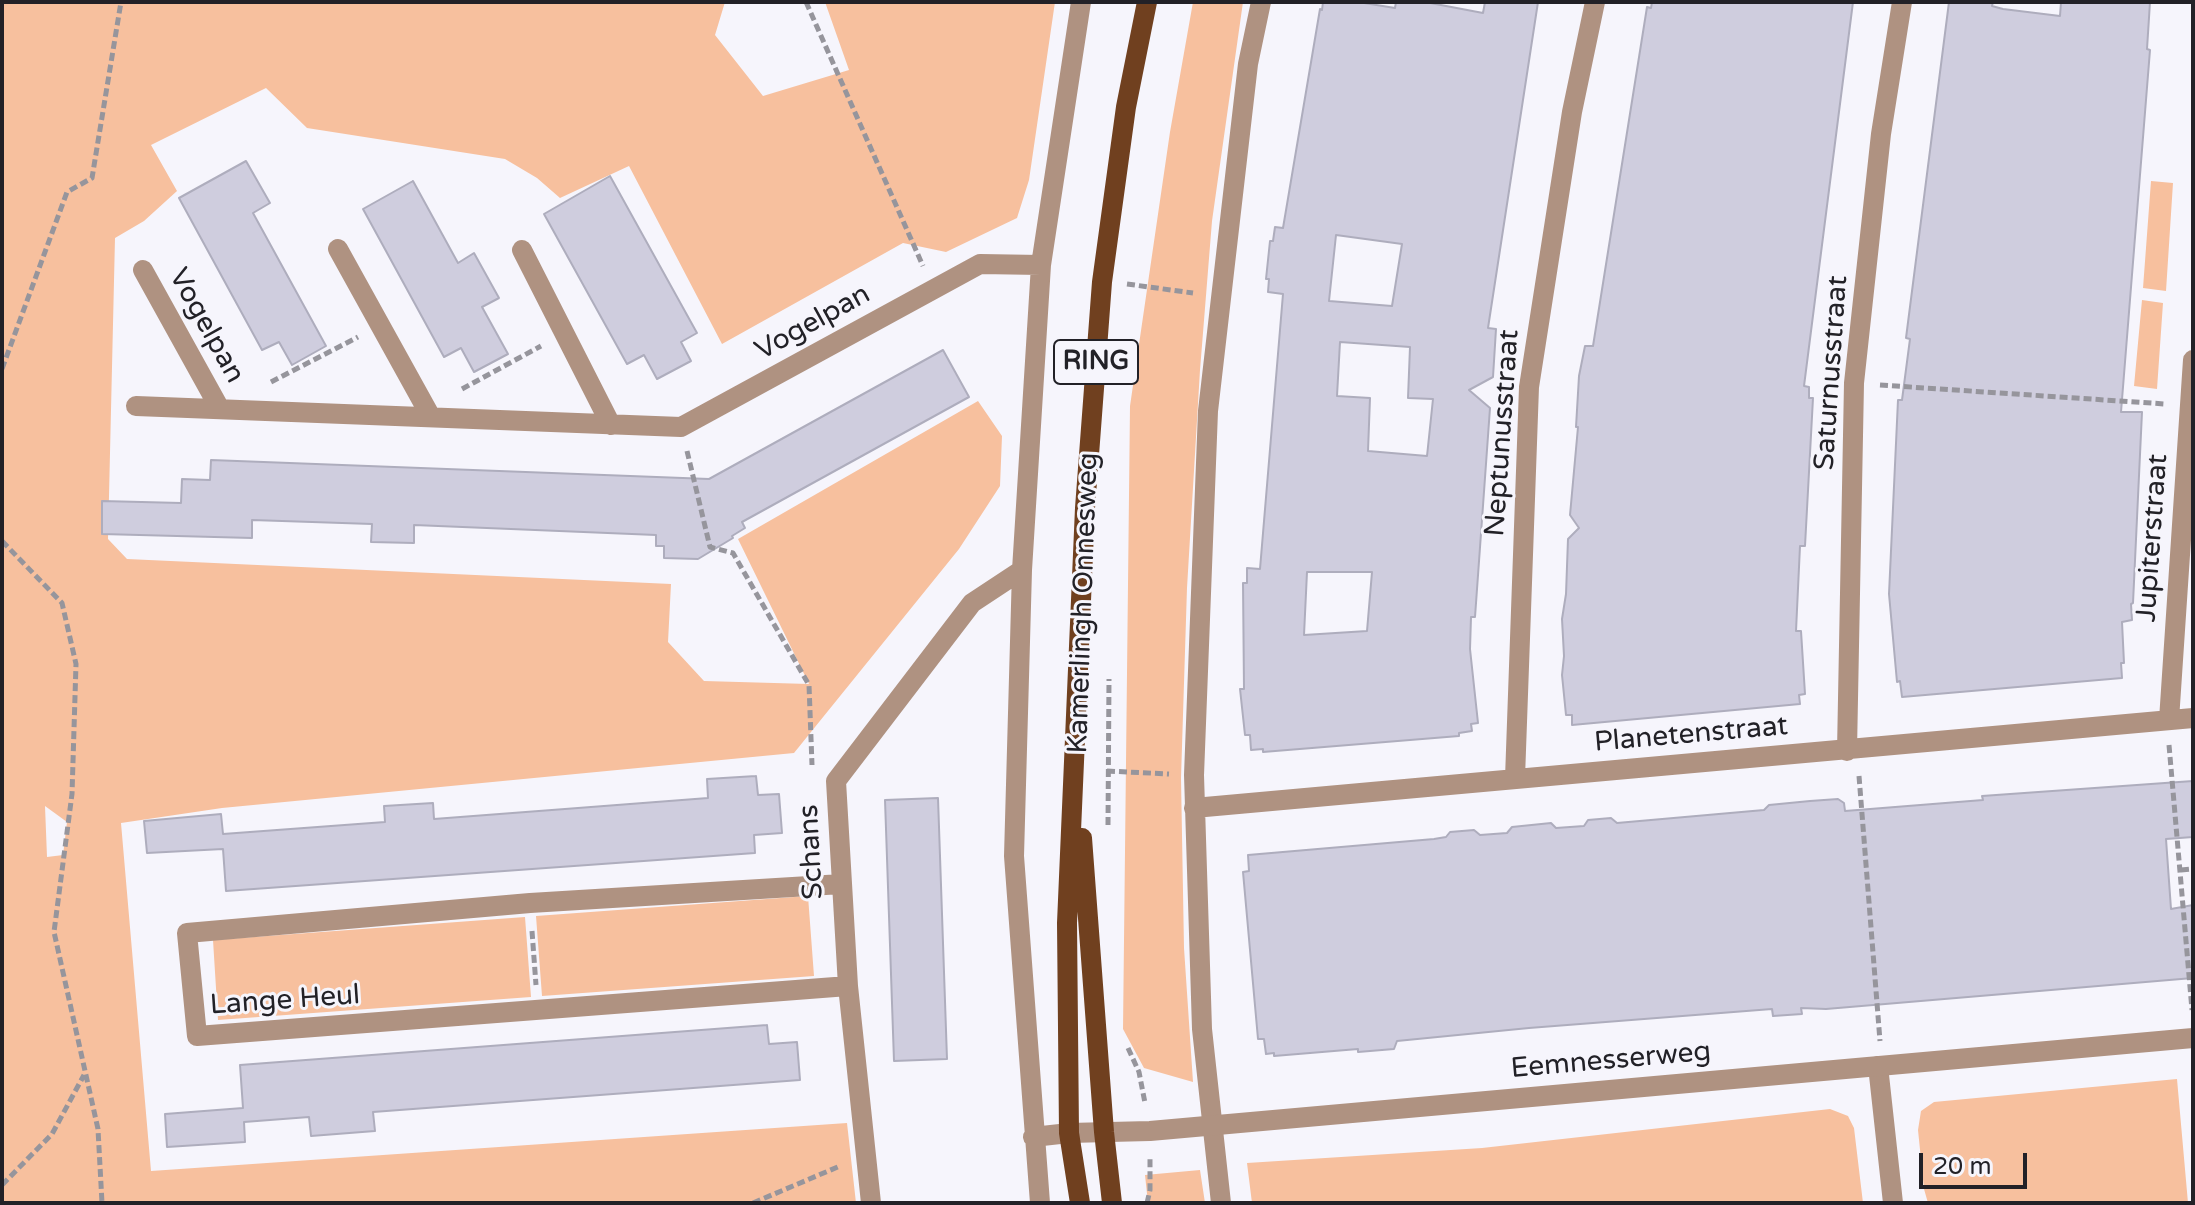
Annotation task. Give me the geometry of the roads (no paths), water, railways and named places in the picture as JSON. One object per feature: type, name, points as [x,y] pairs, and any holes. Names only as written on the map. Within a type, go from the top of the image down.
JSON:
[{"type":"main road","name":"Kamerlingh Onnesweg","points":[[1080,1203],[1069,1133],[1067,923],[1085,508],[1102,282],[1126,107],[1147,2]]},
{"type":"main road","name":"Kamerlingh Onnesweg","points":[[1076,726],[1087,924],[1112,1203]]},
{"type":"street","points":[[1040,1203],[1014,856],[1022,570],[1041,265],[1081,2]]},
{"type":"street","points":[[1221,1203],[1202,1029],[1194,775],[1208,411],[1248,64],[1261,2]]},
{"type":"street","name":"Neptunusstraat","points":[[1515,778],[1529,387],[1572,112],[1595,2]]},
{"type":"street","name":"Saturnusstraat","points":[[1852,750],[1854,383],[1881,134],[1902,2]]},
{"type":"street","points":[[338,249],[428,413]]},
{"type":"street","points":[[522,250],[611,425]]},
{"type":"street","name":"Vogelpan","points":[[136,406],[428,413],[681,427],[980,264],[1041,265]]},
{"type":"street","name":"Vogelpan","points":[[143,270],[220,409]]},
{"type":"street","name":"Jupiterstraat","points":[[2169,720],[2193,360]]},
{"type":"street","name":"Schans","points":[[871,1203],[848,986],[836,781],[972,603],[1022,570]]},
{"type":"street","name":"Planetenstraat","points":[[1194,808],[2193,718]]},
{"type":"street","name":"Lange Heul","points":[[842,884],[530,903],[187,933],[197,1036],[848,986]]},
{"type":"street","name":"Eemnesserweg","points":[[1033,1137],[1150,1131],[2193,1038]]},
{"type":"street","points":[[1881,1066],[1893,1203]]}]
